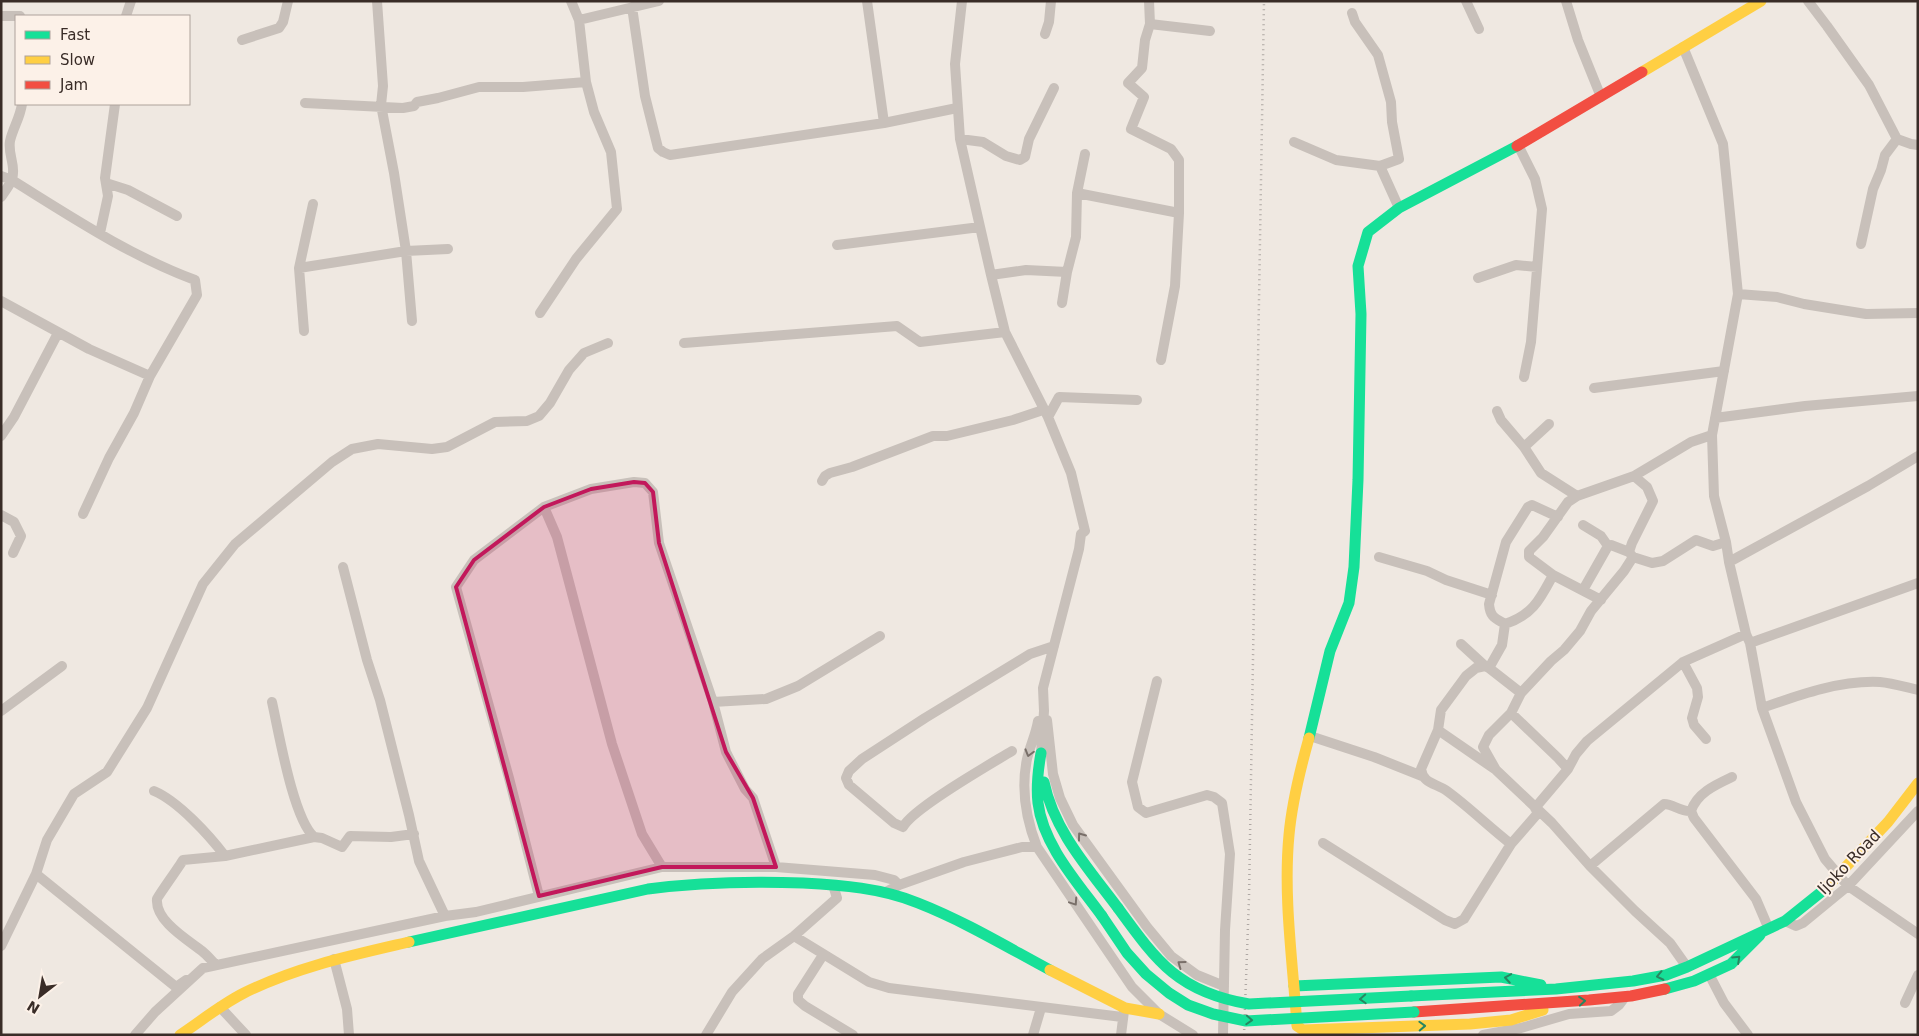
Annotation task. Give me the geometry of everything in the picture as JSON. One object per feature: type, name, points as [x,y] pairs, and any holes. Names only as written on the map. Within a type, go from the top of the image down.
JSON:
[{"type":"main road","points":[[1558,1003],[1536,1013],[1511,1020],[1470,1024],[1304,1032],[1296,1026],[1288,891],[1289,836],[1298,776],[1310,736],[1330,651],[1349,603],[1354,567],[1361,333],[1358,266],[1368,232],[1399,208],[1500,156],[1761,1]]},
{"type":"main road","points":[[1041,753],[1037,789],[1041,815],[1054,847],[1127,953],[1146,974],[1175,997],[1213,1014],[1246,1021],[1558,1003],[1625,997],[1710,976],[1733,963],[1768,927]]},
{"type":"main road","name":"Ijoko Road","points":[[1041,753],[1044,786],[1050,806],[1069,840],[1147,948],[1163,966],[1206,994],[1228,1002],[1249,1004],[1556,989],[1633,981],[1666,975],[1687,967],[1768,927],[1785,921],[1820,894],[1839,875],[1888,822],[1918,783]]},
{"type":"main road","points":[[180,1035],[243,993],[288,974],[334,959],[648,889],[683,884],[753,882],[832,885],[886,892],[917,902],[966,924],[1123,1012],[1159,1014]]},
{"type":"main road","points":[[1294,986],[1501,977],[1556,989]]},
{"type":"street","points":[[126,15],[132,1]]},
{"type":"street","points":[[242,40],[279,28],[283,22],[288,1]]},
{"type":"street","points":[[377,1],[383,86],[381,105],[406,251],[412,321]]},
{"type":"street","points":[[540,313],[576,259],[617,209],[611,152],[594,112],[586,82],[579,20],[571,1]]},
{"type":"street","points":[[579,20],[659,1]]},
{"type":"street","points":[[867,1],[884,123]]},
{"type":"street","points":[[962,1],[956,50],[957,108],[960,139],[991,275],[1005,332],[1046,414],[1071,473],[1085,531],[1081,534],[1079,550],[1043,688],[1037,728],[1027,759],[1025,789],[1029,826],[1037,846],[1132,987],[1159,1014],[1193,1035]]},
{"type":"street","points":[[1045,34],[1052,1]]},
{"type":"street","points":[[1149,1],[1150,24],[1145,40],[1142,68],[1128,83],[1144,97],[1132,129],[1171,149],[1179,160],[1179,213],[1175,286],[1161,360]]},
{"type":"street","points":[[1466,1],[1479,29]]},
{"type":"street","points":[[1566,1],[1581,49],[1601,97]]},
{"type":"street","points":[[1808,1],[1869,85],[1897,139],[1918,145]]},
{"type":"street","points":[[632,7],[645,96],[658,148],[670,155],[884,123],[957,108]]},
{"type":"street","points":[[1294,142],[1336,160],[1380,166],[1399,159],[1392,122],[1391,102],[1378,55],[1354,22],[1352,13]]},
{"type":"street","points":[[1,16],[15,16]]},
{"type":"street","points":[[1150,24],[1210,31]]},
{"type":"street","points":[[1683,47],[1723,144],[1738,294],[1712,435],[1714,496],[1726,542],[1728,562],[1748,639],[1762,708],[1796,802],[1825,859],[1848,886],[1918,934]]},
{"type":"street","points":[[305,103],[408,107],[414,106],[417,102],[479,87],[523,87],[586,82]]},
{"type":"street","points":[[960,139],[983,142],[1006,156],[1020,160],[1025,157],[1029,139],[1054,88]]},
{"type":"street","points":[[1,197],[12,180],[14,172],[9,153],[10,140],[20,118],[22,105]]},
{"type":"street","points":[[100,232],[108,196],[105,178],[115,105]]},
{"type":"street","points":[[1861,244],[1872,189],[1881,170],[1885,155],[1897,139]]},
{"type":"street","points":[[1518,145],[1535,179],[1542,209],[1532,342],[1524,377]]},
{"type":"street","points":[[1062,303],[1067,272],[1076,237],[1077,193],[1085,154]]},
{"type":"street","points":[[1380,166],[1399,208]]},
{"type":"street","points":[[1,176],[12,180],[169,270],[195,280],[197,295],[150,376],[134,413],[109,458],[83,514]]},
{"type":"street","points":[[106,183],[128,190],[177,216]]},
{"type":"street","points":[[1077,193],[1179,213]]},
{"type":"street","points":[[304,331],[299,268],[313,204]]},
{"type":"street","points":[[836,244],[980,227]]},
{"type":"street","points":[[299,268],[406,251],[448,249]]},
{"type":"street","points":[[1478,278],[1516,265],[1537,266]]},
{"type":"street","points":[[991,275],[1026,270],[1067,272]]},
{"type":"street","points":[[1738,294],[1776,297],[1804,304],[1866,314],[1918,313]]},
{"type":"street","points":[[1,301],[58,333],[150,376]]},
{"type":"street","points":[[684,343],[897,326],[920,342],[1005,332]]},
{"type":"street","points":[[3,429],[14,417],[58,333]]},
{"type":"street","points":[[1,946],[36,874],[47,840],[74,794],[107,772],[147,708],[203,584],[235,544],[332,462],[352,450],[378,444],[432,449],[447,447],[495,422],[527,422],[540,416],[550,403],[569,370],[584,354],[608,343]]},
{"type":"street","points":[[1594,388],[1724,371]]},
{"type":"street","points":[[1715,418],[1805,406],[1918,396]]},
{"type":"street","points":[[822,482],[825,476],[830,473],[852,467],[933,436],[947,436],[1046,414],[1058,397],[1137,400]]},
{"type":"street","points":[[1497,411],[1501,420],[1524,447],[1541,473],[1576,496]]},
{"type":"street","points":[[1524,447],[1549,424]]},
{"type":"street","points":[[1601,600],[1553,574],[1529,557],[1529,551],[1544,537],[1568,502],[1576,496],[1634,476],[1691,442],[1712,435]]},
{"type":"street","points":[[1728,562],[1868,486],[1918,456]]},
{"type":"street","points":[[1496,770],[1483,747],[1489,734],[1511,713],[1521,693],[1550,661],[1564,650],[1580,631],[1591,610],[1624,572],[1631,554],[1632,543],[1652,501],[1647,487],[1634,476]]},
{"type":"street","points":[[539,896],[509,778],[456,587],[474,560],[544,506],[591,489],[634,482],[646,483],[653,492],[660,543],[713,702],[726,752],[745,789],[753,798],[776,867]]},
{"type":"street","points":[[1553,574],[1538,601],[1519,620],[1505,624],[1494,618],[1490,612],[1489,604],[1506,542],[1528,507],[1532,505],[1558,517]]},
{"type":"street","points":[[544,506],[557,537],[612,744],[642,834],[662,867]]},
{"type":"street","points":[[1,515],[14,522],[21,536],[13,553]]},
{"type":"street","points":[[1582,525],[1601,536],[1608,546]]},
{"type":"street","points":[[1608,546],[1611,545],[1652,563],[1663,561],[1696,540],[1713,546],[1726,542]]},
{"type":"street","points":[[1583,590],[1608,546]]},
{"type":"street","points":[[1379,557],[1426,571],[1446,580],[1492,595]]},
{"type":"street","points":[[343,567],[367,660],[380,700],[419,861],[445,916]]},
{"type":"street","points":[[1535,808],[1568,769],[1576,754],[1587,741],[1683,662],[1918,583]]},
{"type":"street","points":[[1487,667],[1502,645],[1505,624]]},
{"type":"street","points":[[713,702],[766,699],[798,686],[880,636]]},
{"type":"street","points":[[1461,644],[1521,693]]},
{"type":"street","points":[[1012,751],[954,786],[914,814],[903,827],[894,823],[849,785],[846,778],[849,771],[862,759],[925,718],[1030,654],[1054,646]]},
{"type":"street","points":[[1683,662],[1697,688],[1698,698],[1692,718],[1694,725],[1706,739]]},
{"type":"street","points":[[1,711],[62,666]]},
{"type":"street","points":[[1422,776],[1421,769],[1438,730],[1441,710],[1466,676],[1476,668],[1487,667]]},
{"type":"street","points":[[1157,681],[1132,782],[1138,807],[1146,813],[1207,795],[1214,797],[1222,803],[1230,854],[1225,930],[1222,1035]]},
{"type":"street","points":[[1762,708],[1838,685],[1880,682],[1918,690]]},
{"type":"street","points":[[1041,753],[1044,711],[1043,688]]},
{"type":"street","points":[[1043,688],[1053,774],[1060,798],[1074,825],[1147,927],[1171,956],[1197,975],[1224,986]]},
{"type":"street","points":[[272,702],[292,790],[309,836]]},
{"type":"street","points":[[1511,713],[1568,769]]},
{"type":"street","points":[[1438,730],[1496,770],[1552,823],[1634,912],[1670,943],[1687,967]]},
{"type":"street","points":[[1310,736],[1374,757],[1422,776],[1427,781],[1445,789],[1511,844]]},
{"type":"street","points":[[1732,777],[1711,786],[1695,802],[1691,811],[1694,818],[1756,899],[1768,927]]},
{"type":"street","points":[[154,791],[171,800],[216,844],[225,856]]},
{"type":"street","points":[[1590,866],[1664,804],[1671,804],[1684,812],[1691,811]]},
{"type":"street","points":[[1322,843],[1437,915],[1455,924],[1464,919],[1511,844],[1538,813],[1535,808]]},
{"type":"street","points":[[1785,921],[1796,926],[1803,923],[1848,886],[1918,811]]},
{"type":"street","points":[[216,965],[166,921],[159,908],[157,899],[183,860],[225,856],[309,836],[322,838],[342,847],[350,836],[390,837],[414,834]]},
{"type":"street","points":[[886,892],[899,885],[964,862],[1022,847],[1037,846]]},
{"type":"street","points":[[36,874],[176,987],[203,968],[445,916],[476,912],[662,867],[776,867],[875,875],[894,880],[899,885]]},
{"type":"street","points":[[706,1035],[732,992],[762,959],[794,936],[837,898],[832,885]]},
{"type":"street","points":[[794,936],[869,982],[889,988],[1041,1008],[1123,1012],[1121,1035]]},
{"type":"street","points":[[823,955],[798,994],[798,1000],[853,1035]]},
{"type":"street","points":[[334,959],[347,1009],[349,1035]]},
{"type":"street","points":[[135,1035],[155,1012],[203,968]]},
{"type":"street","points":[[1905,1003],[1918,975]]},
{"type":"street","points":[[1710,976],[1724,1003],[1748,1035]]},
{"type":"street","points":[[1483,1035],[1521,1028],[1569,1014],[1611,1011],[1620,1005],[1625,997]]},
{"type":"street","points":[[220,1007],[246,1035]]},
{"type":"street","points":[[1033,1035],[1041,1008]]},
{"type":"highlighted area","points":[[634,482],[645,483],[653,492],[659,543],[726,752],[753,798],[776,867],[662,867],[539,896],[456,587],[474,560],[544,507],[591,489]]},
{"type":"railway","points":[[1244,1035],[1249,898],[1264,1]]},
{"type":"traffic: fast","points":[[1309,738],[1330,651],[1349,603],[1354,567],[1358,480],[1361,314],[1358,266],[1368,232],[1399,208],[1517,146]]},
{"type":"traffic: fast","points":[[1041,753],[1037,797],[1041,819],[1054,849],[1102,916]]},
{"type":"traffic: fast","points":[[1044,782],[1049,800],[1064,833],[1084,864],[1118,908]]},
{"type":"traffic: fast","points":[[409,942],[648,889],[726,883],[803,883],[861,888],[904,898],[969,926],[1050,970]]},
{"type":"traffic: fast","points":[[1411,996],[1556,989],[1633,981],[1666,975],[1785,921],[1825,889]]},
{"type":"traffic: fast","points":[[1118,908],[1146,945],[1172,972],[1187,983],[1225,999],[1249,1004],[1411,996]]},
{"type":"traffic: fast","points":[[1102,916],[1127,953],[1146,974],[1169,993],[1188,1005],[1213,1014],[1246,1021],[1414,1012]]},
{"type":"traffic: fast","points":[[1665,989],[1694,981],[1731,964],[1760,935]]},
{"type":"traffic: fast","points":[[1294,986],[1501,977],[1541,985]]},
{"type":"traffic: slow","points":[[1642,72],[1761,1]]},
{"type":"traffic: slow","points":[[1305,1035],[1303,1030],[1297,1026],[1289,931],[1287,858],[1294,798],[1309,738]]},
{"type":"traffic: slow","points":[[1825,889],[1888,822],[1918,783]]},
{"type":"traffic: slow","points":[[180,1035],[228,1002],[264,984],[304,969],[409,942]]},
{"type":"traffic: slow","points":[[1050,970],[1125,1008],[1159,1014]]},
{"type":"traffic: slow","points":[[1303,1030],[1470,1024],[1511,1020],[1543,1010]]},
{"type":"traffic: jam","points":[[1517,146],[1642,72]]},
{"type":"traffic: jam","points":[[1414,1012],[1589,1000],[1631,996],[1665,989]]}]
